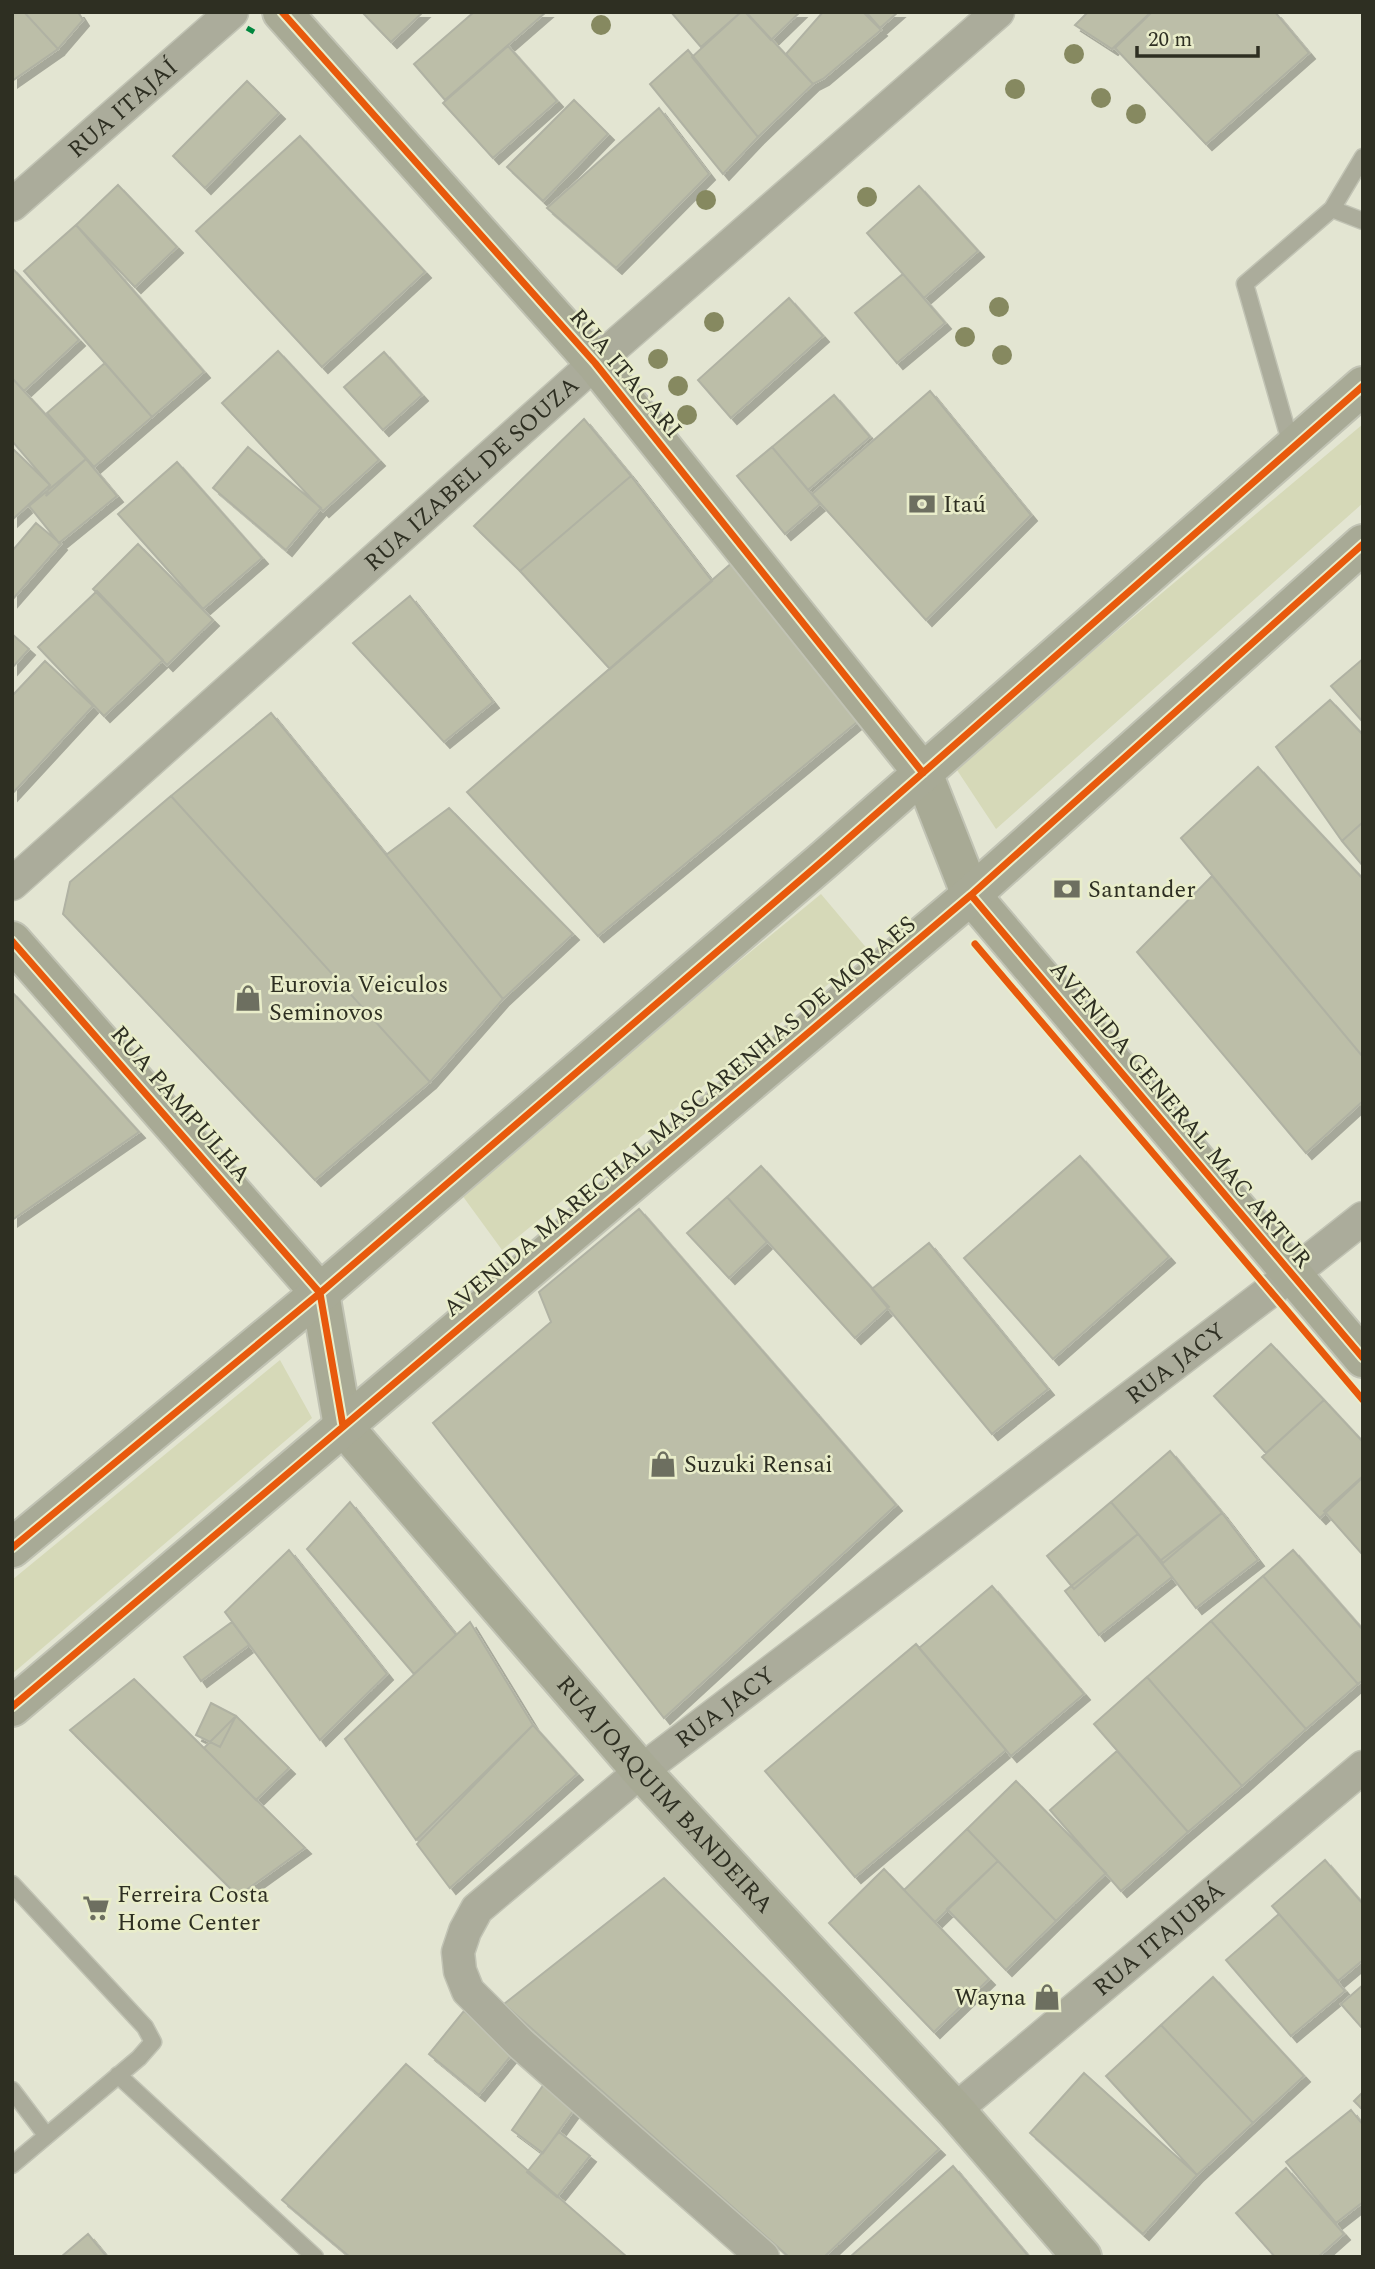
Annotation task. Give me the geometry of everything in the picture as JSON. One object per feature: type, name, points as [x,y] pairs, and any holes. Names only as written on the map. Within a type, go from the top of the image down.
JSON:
[{"type":"highway","points":[[12,1548],[320,1293],[827,858],[1363,386]]},
{"type":"highway","name":"AVENIDA MARECHAL MASCARENHAS DE MORAES","points":[[12,1707],[971,895],[1363,544]]},
{"type":"main road","name":"RUA ITACARI","points":[[282,12],[595,363],[923,773]]},
{"type":"main road","name":"AVENIDA GENERAL MAC ARTUR","points":[[923,773],[971,895],[1363,1358]]},
{"type":"main road","name":"RUA PAMPULHA","points":[[12,940],[320,1293]]},
{"type":"main road","points":[[320,1293],[344,1426]]},
{"type":"main road","name":"RUA JOAQUIM BANDEIRA","points":[[344,1426],[640,1771],[955,2110],[1082,2257]]},
{"type":"street","name":"RUA ITAJAÍ","points":[[12,205],[232,12]]},
{"type":"street","name":"RUA IZABEL DE SOUZA","points":[[12,884],[595,363],[998,12]]},
{"type":"street","name":"RUA JACY","points":[[763,2257],[521,2045],[468,1992],[460,1970],[458,1952],[477,1909],[640,1771],[1291,1275],[1363,1217]]},
{"type":"street","name":"RUA ITAJUBÁ","points":[[955,2110],[1363,1767]]},
{"type":"lane","points":[[1292,448],[1245,284],[1332,209],[1363,157]]},
{"type":"lane","points":[[1332,209],[1363,221]]},
{"type":"lane","points":[[12,1884],[150,2034],[153,2042],[12,2165]]},
{"type":"lane","points":[[118,2075],[315,2257]]},
{"type":"lane","points":[[12,2090],[46,2136]]},
{"type":"green space","points":[[1363,424],[1363,503],[996,829],[955,767]]},
{"type":"green space","points":[[821,894],[869,951],[502,1250],[459,1191]]},
{"type":"green space","points":[[280,1360],[312,1418],[12,1674],[12,1580]]},
{"type":"building","points":[[12,12],[24,12],[58,49],[12,81]]},
{"type":"building","points":[[24,12],[78,12],[83,20],[58,49]]},
{"type":"building","points":[[362,12],[423,12],[391,42]]},
{"type":"building","points":[[474,12],[546,12],[445,100],[414,64]]},
{"type":"building","points":[[671,12],[741,12],[701,47]]},
{"type":"building","points":[[741,12],[746,12],[813,84],[758,137],[692,57]]},
{"type":"building","points":[[745,12],[800,12],[771,40]]},
{"type":"building","points":[[823,12],[863,12],[881,30],[823,79],[813,84],[786,54]]},
{"type":"building","points":[[866,12],[898,12],[880,28]]},
{"type":"building","points":[[1088,12],[1151,12],[1112,49],[1075,25]]},
{"type":"building","points":[[1152,12],[1275,12],[1309,53],[1206,144],[1115,48]]},
{"type":"building","points":[[508,46],[557,101],[493,158],[443,103]]},
{"type":"building","points":[[688,50],[758,137],[723,174],[650,84]]},
{"type":"building","points":[[247,81],[279,113],[205,188],[173,156]]},
{"type":"building","points":[[574,100],[608,134],[543,201],[507,167]]},
{"type":"building","points":[[659,108],[709,174],[616,268],[547,208]]},
{"type":"building","points":[[300,136],[425,272],[322,367],[196,231]]},
{"type":"building","points":[[118,185],[177,247],[135,287],[76,225]]},
{"type":"building","points":[[919,186],[978,251],[924,298],[867,233]]},
{"type":"building","points":[[76,225],[204,372],[152,417],[24,271]]},
{"type":"building","points":[[12,268],[79,340],[24,391],[12,378]]},
{"type":"building","points":[[903,274],[945,323],[897,363],[855,313]]},
{"type":"building","points":[[789,298],[823,336],[731,418],[698,380]]},
{"type":"building","points":[[278,351],[379,460],[323,511],[222,403]]},
{"type":"building","points":[[384,352],[422,395],[383,430],[344,387]]},
{"type":"building","points":[[105,363],[152,417],[94,467],[47,413]]},
{"type":"building","points":[[12,378],[86,459],[46,496],[50,485],[12,441]]},
{"type":"building","name":"Itaú","points":[[930,391],[1031,515],[926,620],[812,494]]},
{"type":"building","points":[[834,395],[870,437],[808,490],[772,447]]},
{"type":"building","points":[[584,419],[631,476],[520,571],[474,526]]},
{"type":"building","points":[[248,447],[321,508],[286,550],[213,488]]},
{"type":"building","points":[[772,447],[820,504],[785,534],[737,476]]},
{"type":"building","points":[[12,448],[50,485],[12,520]]},
{"type":"building","points":[[86,459],[117,496],[59,543],[29,506]]},
{"type":"building","points":[[177,462],[262,558],[203,609],[118,514]]},
{"type":"building","points":[[631,476],[712,581],[610,669],[520,571]]},
{"type":"building","points":[[36,523],[61,544],[12,600],[12,551]]},
{"type":"building","points":[[138,544],[213,620],[167,665],[93,589]]},
{"type":"building","points":[[733,562],[868,713],[598,936],[467,792]]},
{"type":"building","points":[[97,591],[163,660],[104,716],[38,647]]},
{"type":"building","points":[[410,596],[493,702],[444,742],[353,643]]},
{"type":"building","points":[[12,634],[29,649],[12,668]]},
{"type":"building","points":[[1363,659],[1363,722],[1331,686]]},
{"type":"building","points":[[45,661],[93,706],[12,794],[12,696]]},
{"type":"building","points":[[1330,700],[1363,735],[1363,822],[1342,841],[1276,747]]},
{"type":"building","points":[[271,713],[503,999],[430,1082],[171,796]]},
{"type":"building","points":[[1258,767],[1363,879],[1363,1057],[1181,838]]},
{"type":"building","name":"Eurovia Veiculos Seminovos","points":[[171,796],[430,1082],[315,1180],[63,914],[70,882]]},
{"type":"building","points":[[449,808],[573,934],[503,999],[386,855]]},
{"type":"building","points":[[1363,822],[1363,866],[1342,841]]},
{"type":"building","points":[[1212,876],[1363,1057],[1363,1101],[1306,1153],[1137,952]]},
{"type":"building","points":[[12,992],[139,1132],[12,1220]]},
{"type":"building","points":[[1080,1156],[1169,1257],[1053,1359],[964,1258]]},
{"type":"building","points":[[761,1166],[889,1307],[855,1338],[727,1197]]},
{"type":"building","points":[[727,1197],[767,1242],[729,1278],[687,1233]]},
{"type":"building","name":"Suzuki Rensai","points":[[639,1209],[896,1505],[664,1718],[433,1423],[551,1322],[539,1292]]},
{"type":"building","points":[[929,1243],[1048,1389],[992,1434],[872,1289]]},
{"type":"building","points":[[1271,1344],[1324,1400],[1266,1453],[1214,1396]]},
{"type":"building","points":[[1324,1400],[1363,1442],[1363,1477],[1320,1518],[1262,1457]]},
{"type":"building","points":[[1170,1451],[1222,1513],[1163,1563],[1111,1502]]},
{"type":"building","points":[[1363,1476],[1363,1555],[1324,1511]]},
{"type":"building","points":[[350,1502],[456,1635],[414,1674],[307,1549]]},
{"type":"building","points":[[1111,1502],[1138,1534],[1074,1589],[1047,1556]]},
{"type":"building","points":[[1222,1513],[1258,1560],[1196,1608],[1160,1561]]},
{"type":"building","points":[[1138,1534],[1172,1577],[1099,1635],[1065,1591]]},
{"type":"building","points":[[289,1550],[387,1674],[320,1740],[225,1612]]},
{"type":"building","points":[[1293,1550],[1363,1630],[1363,1680],[1358,1684],[1263,1576]]},
{"type":"building","points":[[1263,1576],[1358,1684],[1306,1729],[1211,1621]]},
{"type":"building","points":[[992,1586],[1084,1694],[1011,1756],[919,1648]]},
{"type":"building","points":[[1211,1621],[1306,1729],[1242,1786],[1147,1677]]},
{"type":"building","points":[[232,1622],[249,1645],[201,1681],[184,1657]]},
{"type":"building","points":[[470,1622],[533,1725],[416,1840],[345,1739]]},
{"type":"building","points":[[916,1644],[1006,1750],[855,1877],[765,1771]]},
{"type":"building","points":[[1147,1677],[1242,1786],[1188,1832],[1094,1724]]},
{"type":"building","points":[[134,1679],[305,1848],[238,1896],[70,1730]]},
{"type":"building","points":[[211,1703],[236,1716],[220,1747],[196,1735]]},
{"type":"building","points":[[236,1716],[289,1768],[256,1800],[204,1748]]},
{"type":"building","points":[[533,1725],[577,1774],[450,1888],[417,1844]]},
{"type":"building","points":[[1117,1751],[1188,1832],[1121,1891],[1050,1810]]},
{"type":"building","points":[[1016,1781],[1106,1873],[1056,1921],[967,1829]]},
{"type":"building","points":[[967,1829],[998,1861],[935,1922],[904,1890]]},
{"type":"building","points":[[1325,1860],[1363,1904],[1363,1960],[1338,1981],[1272,1906]]},
{"type":"building","points":[[998,1861],[1056,1921],[1006,1970],[947,1909]]},
{"type":"building","points":[[884,1869],[989,1979],[934,2032],[829,1923]]},
{"type":"building","points":[[664,1878],[939,2149],[824,2257],[789,2257],[504,2004]]},
{"type":"building","points":[[1279,1914],[1345,1991],[1291,2036],[1226,1960]]},
{"type":"building","points":[[1213,1977],[1304,2076],[1253,2123],[1161,2025]]},
{"type":"building","points":[[1363,1985],[1363,2029],[1341,2004]]},
{"type":"building","points":[[464,2011],[514,2052],[479,2095],[429,2054]]},
{"type":"building","points":[[1161,2025],[1253,2123],[1197,2175],[1106,2076]]},
{"type":"building","points":[[406,2064],[627,2257],[350,2257],[282,2200]]},
{"type":"building","points":[[1084,2073],[1197,2175],[1143,2234],[1030,2133]]},
{"type":"building","points":[[549,2077],[581,2100],[543,2153],[512,2130]]},
{"type":"building","points":[[1363,2092],[1363,2110],[1354,2101]]},
{"type":"building","points":[[1351,2110],[1363,2125],[1363,2202],[1336,2223],[1286,2162]]},
{"type":"building","points":[[559,2132],[590,2156],[557,2197],[527,2172]]},
{"type":"building","points":[[953,2166],[1029,2257],[850,2257]]},
{"type":"building","points":[[1286,2168],[1344,2234],[1318,2257],[1275,2257],[1236,2213]]},
{"type":"building","points":[[88,2234],[107,2257],[61,2257]]},
{"type":"marked path","points":[[247,28],[254,32]]},
{"type":"cycle path","points":[[282,12],[595,363],[923,773]]},
{"type":"cycle path","points":[[12,1548],[320,1293],[826,858],[1363,386]]},
{"type":"cycle path","points":[[12,1707],[971,895],[1363,544]]},
{"type":"cycle path","points":[[971,895],[1363,1358]]},
{"type":"cycle path","points":[[12,941],[320,1293]]},
{"type":"cycle path","points":[[975,944],[1363,1400]]},
{"type":"cycle path","points":[[320,1293],[343,1426]]},
{"type":"place","name":"Itaú","points":[[922,504]]},
{"type":"place","name":"Santander","points":[[1067,889]]},
{"type":"place","name":"Eurovia Veiculos Seminovos","points":[[248,998]]},
{"type":"place","name":"Suzuki Rensai","points":[[663,1464]]},
{"type":"place","name":"Ferreira Costa Home Center","points":[[96,1908]]},
{"type":"place","name":"Wayna","points":[[1047,1997]]}]
